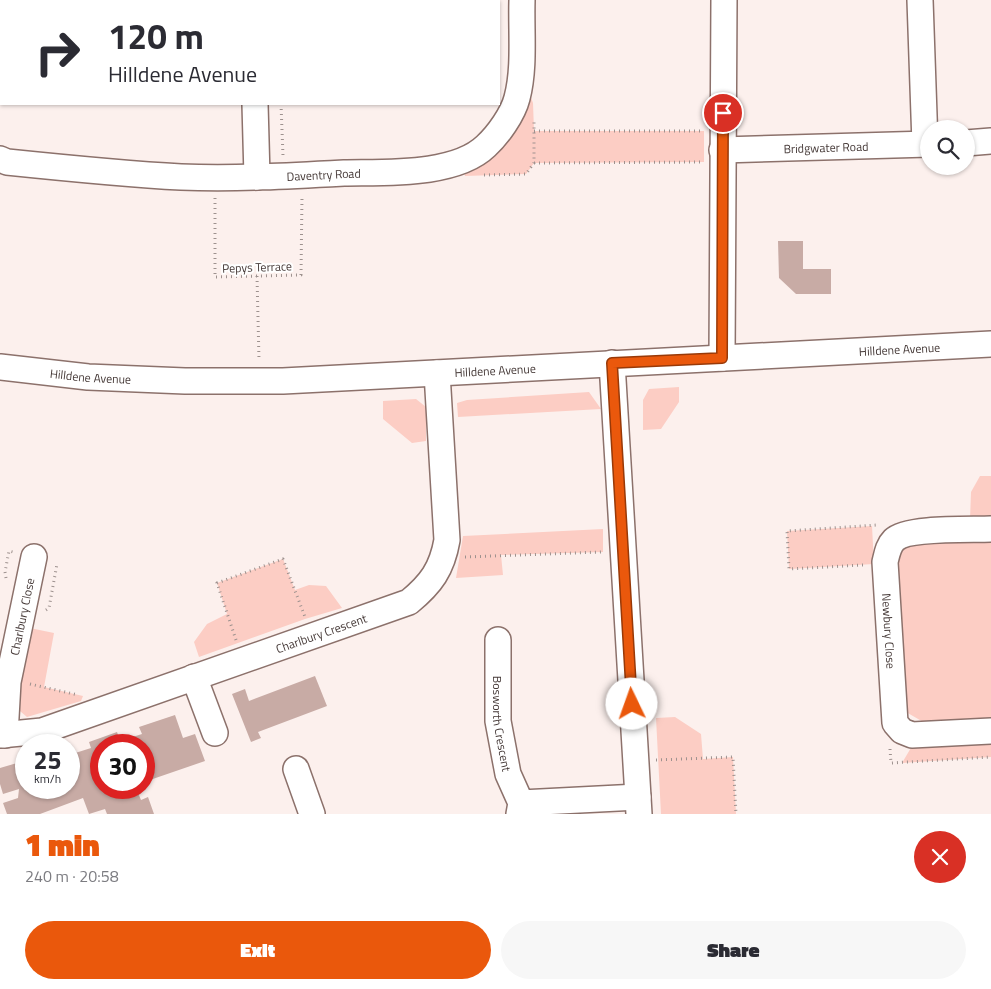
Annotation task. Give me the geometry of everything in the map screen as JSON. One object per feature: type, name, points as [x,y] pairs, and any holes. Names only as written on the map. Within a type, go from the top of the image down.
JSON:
[{"type":"street","name":"Daventry Road","points":[[0,159],[7,162],[108,172],[215,177],[422,170],[447,166],[471,156],[486,147],[502,127],[517,99],[521,68],[522,0]]},
{"type":"street","points":[[722,358],[724,0]]},
{"type":"street","points":[[920,0],[926,120]]},
{"type":"street","points":[[255,105],[257,177]]},
{"type":"street","points":[[975,142],[991,141]]},
{"type":"street","name":"Bridgwater Road","points":[[722,148],[920,144]]},
{"type":"street","name":"Hilldene Avenue","points":[[0,367],[88,377],[185,381],[259,381],[991,344]]},
{"type":"street","points":[[612,363],[638,805]]},
{"type":"street","name":"Charlbury Crescent","points":[[3,735],[42,731],[409,602],[437,573],[444,557],[447,540],[437,373]]},
{"type":"street","name":"Newbury Close","points":[[991,529],[909,532],[895,539],[889,548],[885,562],[895,723],[902,731],[912,735],[991,731]]},
{"type":"street","name":"Charlbury Close","points":[[3,735],[8,682],[34,556]]},
{"type":"street","name":"Bosworth Crescent","points":[[498,640],[498,721],[508,774],[520,809],[638,805]]},
{"type":"street","points":[[194,677],[215,733]]},
{"type":"street","points":[[296,769],[312,814]]},
{"type":"path","points":[[280,105],[293,175]]},
{"type":"path","points":[[534,131],[722,148]]},
{"type":"path","points":[[534,163],[722,148]]},
{"type":"path","name":"Pepys Terrace","points":[[215,177],[215,277],[257,276],[301,274],[293,175]]},
{"type":"path","points":[[257,276],[259,381]]},
{"type":"path","points":[[444,557],[622,551]]},
{"type":"path","points":[[242,661],[217,583],[283,560],[312,636]]},
{"type":"path","points":[[635,761],[733,758],[736,814]]},
{"type":"shaded area","points":[[529,92],[533,103],[534,131],[704,131],[704,162],[534,163],[526,174],[465,176],[464,170]]},
{"type":"shaded area","points":[[679,387],[679,402],[661,429],[643,430],[643,400],[649,389]]},
{"type":"shaded area","points":[[589,392],[601,409],[458,417],[457,403],[467,400]]},
{"type":"shaded area","points":[[416,399],[426,407],[426,441],[412,443],[383,419],[383,401]]},
{"type":"shaded area","points":[[980,476],[991,476],[991,519],[970,520],[971,492]]},
{"type":"shaded area","points":[[872,526],[874,564],[789,569],[787,531]]},
{"type":"shaded area","points":[[603,529],[603,552],[501,555],[503,575],[456,578],[463,536]]},
{"type":"shaded area","points":[[991,541],[991,721],[925,723],[906,712],[895,563],[904,548],[915,543]]},
{"type":"shaded area","points":[[283,559],[295,590],[309,585],[326,586],[342,608],[305,619],[199,657],[194,642],[207,624],[227,614],[217,583]]},
{"type":"shaded area","points":[[25,627],[54,633],[44,687],[83,696],[81,701],[27,717],[14,706]]},
{"type":"shaded area","points":[[675,717],[701,734],[703,759],[733,757],[736,814],[661,814],[656,718]]},
{"type":"shaded area","points":[[991,737],[991,757],[902,763],[915,741]]},
{"type":"building","points":[[778,241],[803,241],[803,269],[831,269],[831,294],[796,294],[779,278]]},
{"type":"building","points":[[315,676],[327,706],[258,732],[261,738],[251,742],[232,694],[245,689],[249,701]]},
{"type":"building","points":[[175,715],[183,738],[195,734],[205,761],[155,778],[155,734],[142,734],[139,727]]},
{"type":"building","points":[[90,748],[90,799],[149,799],[154,814],[107,814],[105,809],[89,814],[83,798],[40,814],[7,814],[3,803],[15,799],[80,799],[80,752]]},
{"type":"building","points":[[15,764],[15,790],[3,794],[0,784],[0,768]]},
{"type":"route","points":[[632,704],[612,363],[722,358],[723,113]]}]
